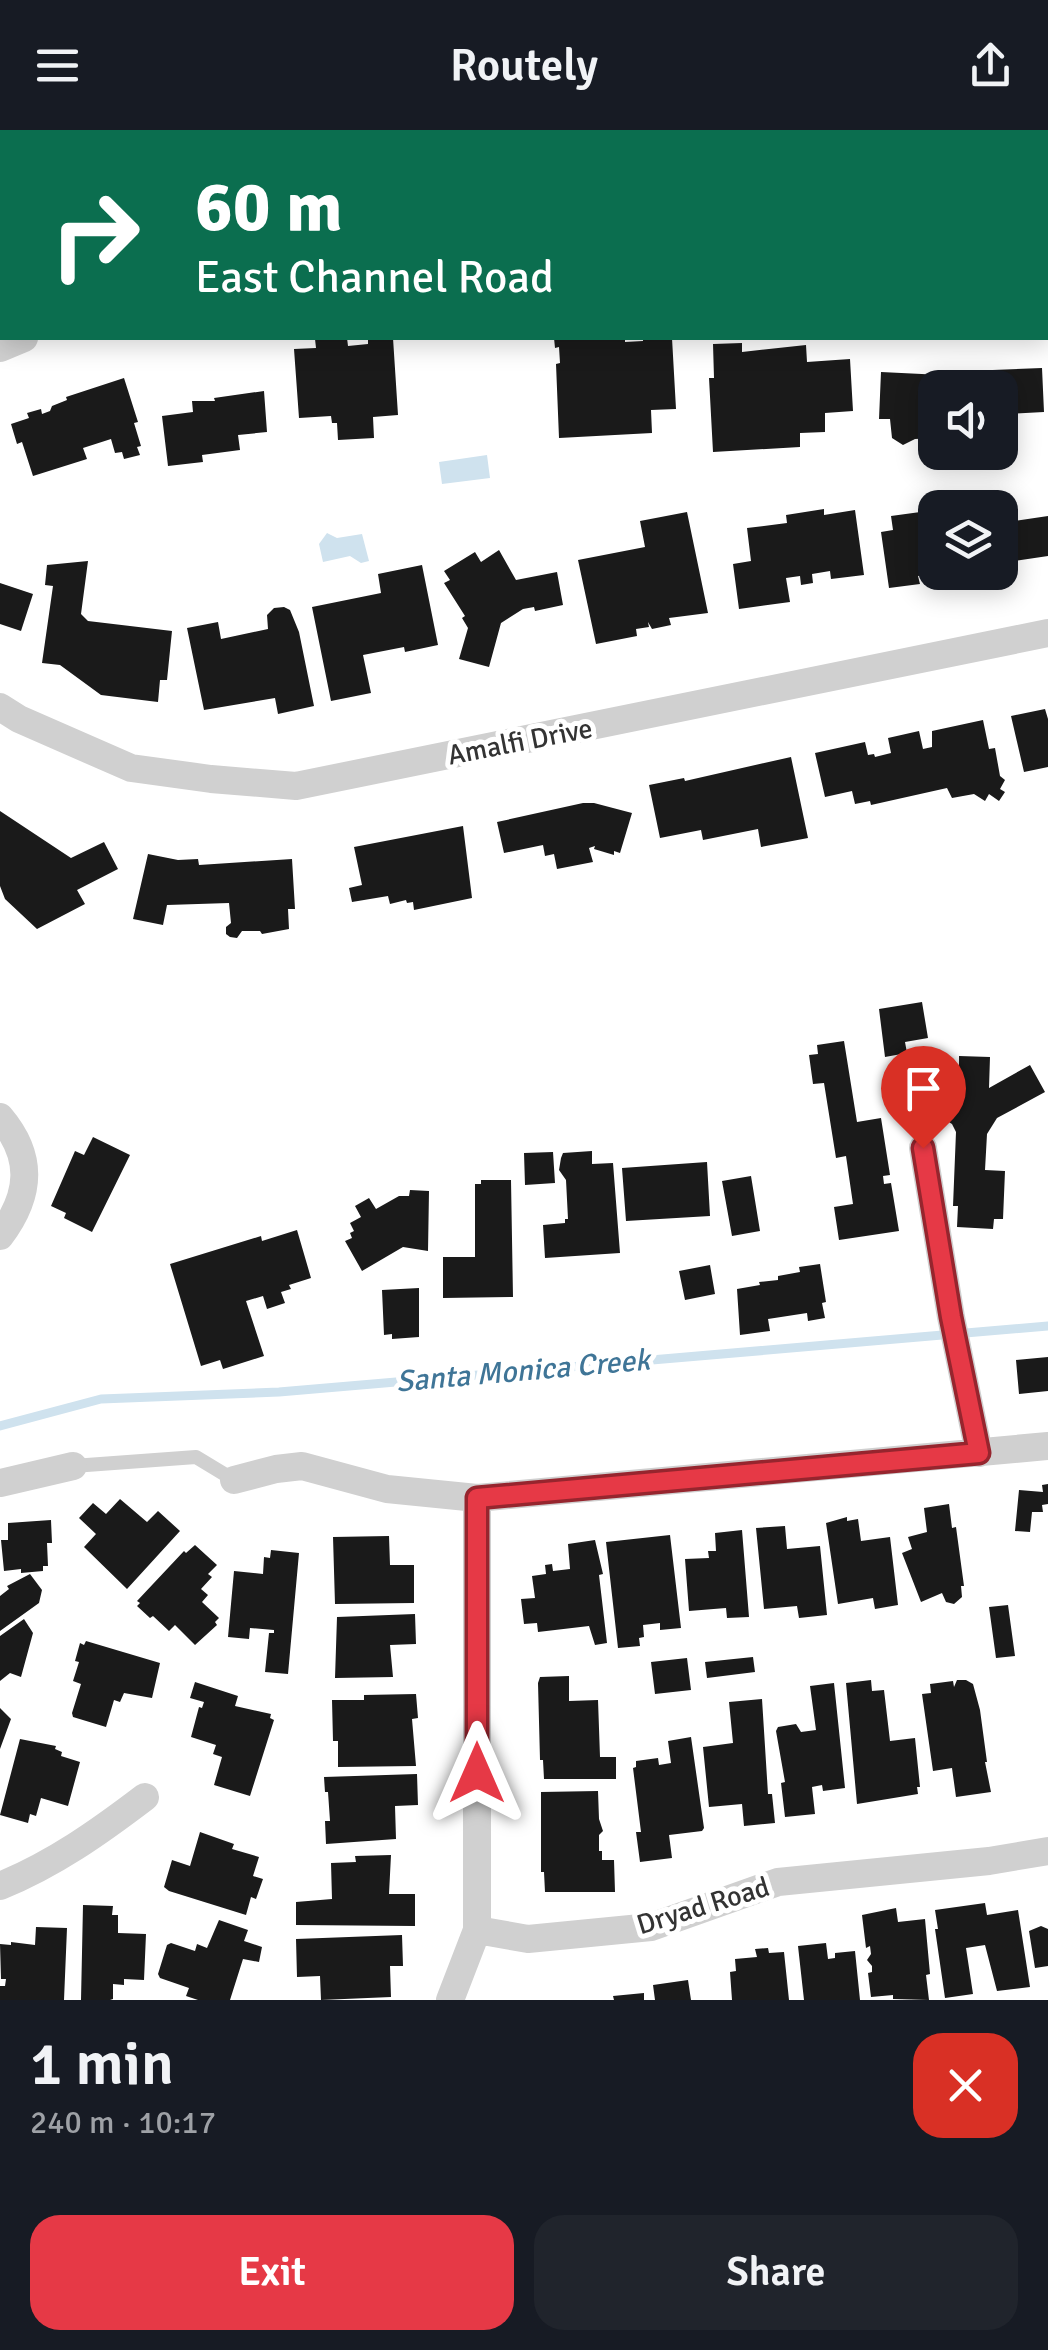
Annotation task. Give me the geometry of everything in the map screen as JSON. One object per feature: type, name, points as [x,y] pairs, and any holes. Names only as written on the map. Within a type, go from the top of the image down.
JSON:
[{"type":"street","name":"Amalfi Drive","points":[[0,707],[132,768],[211,780],[296,786],[1048,633]]},
{"type":"street","points":[[0,1117],[20,1142],[26,1184],[13,1218],[0,1236]]},
{"type":"street","points":[[923,1148],[979,1453]]},
{"type":"street","points":[[234,1480],[302,1466],[388,1489],[477,1498],[1048,1446]]},
{"type":"street","points":[[0,1483],[74,1466]]},
{"type":"street","points":[[450,2000],[477,1930],[477,1498]]},
{"type":"street","points":[[0,1886],[30,1874],[85,1842],[145,1797]]},
{"type":"street","name":"Dryad Road","points":[[477,1930],[528,1940],[651,1927],[778,1882],[989,1861],[1048,1851]]},
{"type":"lane","points":[[74,1466],[196,1457],[234,1480]]},
{"type":"water","points":[[487,455],[490,478],[442,484],[439,462]]},
{"type":"water","points":[[327,533],[337,538],[362,534],[369,561],[361,563],[350,556],[323,562],[319,544]]},
{"type":"building","points":[[315,340],[347,340],[348,346],[368,344],[368,340],[393,340],[398,415],[373,417],[374,438],[338,440],[337,423],[332,423],[331,416],[299,418],[294,349],[316,348]]},
{"type":"building","points":[[554,340],[672,340],[676,409],[651,410],[652,433],[559,438],[556,364],[560,363],[559,347],[555,348]]},
{"type":"building","points":[[742,343],[742,352],[806,345],[807,362],[850,359],[853,411],[825,413],[825,432],[800,433],[800,447],[713,452],[709,378],[714,378],[713,344]]},
{"type":"building","points":[[1042,368],[1044,412],[1018,413],[1018,370],[992,370]]},
{"type":"building","points":[[881,372],[918,374],[918,439],[903,445],[892,438],[890,419],[879,419]]},
{"type":"building","points":[[124,378],[138,422],[134,423],[140,455],[124,459],[122,452],[115,453],[111,439],[83,448],[87,459],[33,476],[22,442],[17,444],[11,424],[29,418],[27,413],[50,411],[66,397]]},
{"type":"building","points":[[264,391],[267,432],[238,435],[240,450],[202,455],[203,462],[168,466],[162,416],[193,412],[192,401],[215,401],[214,398]]},
{"type":"building","points":[[824,509],[824,515],[855,510],[864,575],[831,579],[830,571],[812,574],[813,583],[801,585],[800,576],[786,578],[790,602],[739,609],[733,564],[751,561],[747,528],[787,523],[786,515]]},
{"type":"building","points":[[687,512],[708,613],[669,618],[671,625],[652,629],[648,622],[649,627],[636,629],[637,636],[596,644],[578,560],[645,547],[640,521]]},
{"type":"building","points":[[918,512],[918,584],[889,588],[881,532],[893,530],[891,516]]},
{"type":"building","points":[[1048,516],[1048,556],[1018,560],[1018,520]]},
{"type":"building","points":[[499,550],[516,580],[557,572],[563,605],[535,611],[534,607],[523,609],[501,623],[489,667],[459,659],[468,628],[444,583],[450,580],[444,571],[475,552],[481,562]]},
{"type":"building","points":[[88,561],[81,614],[88,621],[172,631],[167,680],[160,680],[158,702],[101,695],[60,665],[42,663],[53,586],[45,585],[47,565]]},
{"type":"building","points":[[422,565],[438,645],[363,655],[371,693],[331,701],[312,607],[381,593],[378,574]]},
{"type":"building","points":[[0,583],[33,594],[21,631],[0,624]]},
{"type":"building","points":[[274,608],[290,610],[299,632],[314,706],[278,714],[275,698],[204,710],[187,628],[218,622],[221,639],[268,629],[267,615]]},
{"type":"building","points":[[1045,709],[1048,767],[1024,772],[1011,716]]},
{"type":"building","points":[[983,720],[989,749],[995,748],[1000,776],[1005,780],[1000,789],[1005,792],[999,801],[989,794],[985,801],[974,794],[952,798],[947,788],[871,805],[870,801],[855,804],[852,791],[825,797],[815,753],[865,742],[868,755],[875,757],[891,753],[888,738],[919,731],[923,749],[932,747],[932,731]]},
{"type":"building","points":[[791,757],[808,838],[761,847],[758,829],[703,840],[701,830],[660,838],[649,785],[684,778],[685,781]]},
{"type":"building","points":[[583,803],[632,813],[620,853],[614,851],[614,855],[594,849],[595,846],[589,848],[593,862],[557,869],[554,854],[545,856],[543,845],[504,853],[497,822]]},
{"type":"building","points":[[0,811],[71,858],[104,842],[118,869],[77,890],[85,904],[37,929],[5,899],[0,886]]},
{"type":"building","points":[[463,826],[472,898],[414,910],[413,902],[390,904],[388,896],[352,902],[349,888],[362,885],[354,847]]},
{"type":"building","points":[[148,854],[198,859],[199,865],[292,859],[295,909],[288,909],[289,929],[262,934],[242,931],[237,938],[230,937],[226,934],[231,923],[229,903],[167,905],[163,925],[133,919]]},
{"type":"building","points":[[922,1002],[928,1038],[905,1042],[907,1053],[885,1057],[879,1009]]},
{"type":"building","points":[[844,1041],[857,1122],[881,1118],[890,1175],[883,1176],[884,1184],[891,1183],[899,1231],[839,1240],[834,1207],[853,1204],[846,1156],[836,1158],[824,1083],[813,1084],[809,1055],[818,1054],[817,1045]]},
{"type":"building","points":[[959,1056],[990,1057],[989,1088],[1030,1065],[1045,1092],[997,1118],[987,1134],[985,1170],[1005,1171],[1003,1219],[994,1219],[993,1229],[957,1227],[958,1206],[953,1206],[956,1132],[952,1124],[905,1094],[910,1085],[903,1081],[918,1057],[959,1083]]},
{"type":"building","points":[[93,1137],[130,1155],[92,1232],[64,1218],[66,1213],[51,1206],[75,1151],[84,1155]]},
{"type":"building","points":[[592,1151],[592,1164],[613,1163],[620,1253],[545,1258],[543,1225],[565,1223],[568,1219],[566,1180],[559,1170],[563,1153]]},
{"type":"building","points":[[553,1152],[555,1183],[525,1185],[524,1153]]},
{"type":"building","points":[[707,1162],[710,1216],[626,1221],[622,1168]]},
{"type":"building","points":[[751,1176],[760,1231],[732,1236],[722,1181]]},
{"type":"building","points":[[481,1180],[511,1180],[513,1297],[443,1298],[443,1257],[475,1257],[475,1184],[481,1184]]},
{"type":"building","points":[[410,1190],[429,1191],[428,1251],[403,1247],[362,1271],[345,1241],[352,1238],[350,1233],[354,1231],[350,1223],[361,1217],[355,1206],[369,1198],[376,1209],[399,1196],[409,1196]]},
{"type":"building","points":[[297,1230],[311,1278],[281,1292],[285,1303],[267,1309],[263,1296],[246,1301],[264,1356],[223,1369],[220,1360],[201,1366],[170,1264],[261,1236],[262,1241]]},
{"type":"building","points":[[820,1264],[825,1318],[808,1321],[807,1313],[768,1319],[770,1331],[740,1335],[737,1289],[778,1280],[778,1276],[800,1272],[799,1267]]},
{"type":"building","points":[[710,1265],[715,1294],[685,1300],[679,1271]]},
{"type":"building","points":[[419,1288],[419,1337],[392,1339],[392,1334],[384,1335],[382,1290]]},
{"type":"building","points":[[1048,1357],[1048,1391],[1019,1394],[1016,1360]]},
{"type":"building","points":[[1048,1484],[1048,1504],[1042,1505],[1043,1512],[1032,1512],[1030,1532],[1015,1531],[1019,1490],[1043,1492],[1042,1485]]},
{"type":"building","points":[[120,1499],[147,1522],[158,1511],[180,1531],[127,1589],[84,1547],[96,1534],[79,1518],[93,1503],[106,1514]]},
{"type":"building","points":[[949,1504],[952,1528],[956,1527],[962,1597],[954,1604],[946,1602],[942,1593],[921,1602],[902,1553],[912,1549],[908,1537],[927,1532],[924,1508]]},
{"type":"building","points":[[847,1517],[847,1521],[858,1519],[861,1541],[890,1537],[898,1605],[875,1609],[873,1598],[838,1604],[826,1523]]},
{"type":"building","points":[[51,1520],[48,1566],[43,1566],[43,1571],[4,1571],[1,1540],[8,1540],[8,1523]]},
{"type":"building","points":[[785,1526],[787,1549],[820,1546],[827,1615],[799,1618],[797,1606],[764,1609],[756,1528]]},
{"type":"building","points":[[742,1530],[749,1617],[727,1618],[726,1608],[689,1611],[685,1559],[709,1558],[708,1551],[716,1551],[715,1533]]},
{"type":"building","points":[[670,1535],[681,1628],[660,1630],[660,1623],[643,1625],[640,1646],[618,1648],[606,1542]]},
{"type":"building","points":[[389,1536],[390,1565],[414,1565],[414,1603],[335,1604],[333,1537]]},
{"type":"building","points":[[595,1540],[603,1574],[599,1575],[607,1643],[595,1645],[589,1626],[538,1632],[537,1623],[524,1624],[521,1599],[535,1598],[532,1576],[546,1574],[545,1565],[552,1564],[553,1571],[570,1569],[568,1544]]},
{"type":"building","points":[[195,1545],[217,1565],[201,1589],[208,1595],[202,1602],[219,1618],[217,1625],[195,1645],[175,1625],[169,1631],[153,1616],[150,1618],[137,1606],[137,1601],[184,1551]]},
{"type":"building","points":[[271,1550],[299,1553],[288,1674],[265,1672],[269,1633],[274,1630],[250,1628],[249,1639],[228,1637],[234,1571],[263,1574],[264,1557],[270,1558]]},
{"type":"building","points":[[30,1574],[42,1590],[39,1603],[0,1631],[0,1596],[9,1589],[7,1586]]},
{"type":"building","points":[[1008,1605],[1015,1656],[996,1658],[989,1607]]},
{"type":"building","points":[[415,1614],[416,1644],[390,1645],[393,1677],[335,1678],[337,1617]]},
{"type":"building","points":[[24,1619],[33,1633],[21,1677],[10,1673],[0,1681],[0,1636]]},
{"type":"building","points":[[86,1641],[160,1663],[152,1698],[124,1693],[120,1702],[114,1700],[106,1727],[73,1717],[72,1713],[81,1684],[73,1681],[79,1662],[75,1661],[80,1643],[84,1645]]},
{"type":"building","points":[[753,1657],[755,1672],[707,1678],[705,1662]]},
{"type":"building","points":[[687,1658],[691,1690],[655,1694],[651,1662]]},
{"type":"building","points":[[569,1676],[569,1701],[598,1700],[600,1757],[616,1757],[616,1779],[544,1779],[538,1683],[540,1677]]},
{"type":"building","points":[[871,1680],[872,1691],[884,1690],[890,1741],[915,1738],[920,1787],[918,1794],[857,1804],[846,1683]]},
{"type":"building","points":[[957,1680],[973,1684],[991,1792],[956,1797],[952,1768],[933,1771],[922,1694],[931,1693],[930,1684],[953,1681],[954,1687]]},
{"type":"building","points":[[195,1682],[238,1696],[235,1706],[271,1714],[274,1720],[250,1796],[214,1785],[222,1757],[213,1754],[216,1745],[191,1737],[204,1702],[190,1698]]},
{"type":"building","points":[[834,1683],[845,1788],[823,1791],[822,1785],[812,1787],[815,1814],[785,1817],[781,1783],[785,1782],[776,1731],[778,1727],[796,1724],[801,1732],[816,1730],[810,1686]]},
{"type":"building","points":[[416,1694],[418,1718],[412,1719],[416,1766],[338,1767],[332,1700]]},
{"type":"building","points":[[762,1699],[768,1794],[772,1794],[775,1823],[744,1826],[742,1804],[709,1807],[703,1747],[733,1743],[729,1702]]},
{"type":"building","points":[[0,1708],[11,1719],[0,1749]]},
{"type":"building","points":[[691,1737],[704,1828],[669,1835],[672,1858],[640,1862],[636,1832],[641,1832],[633,1768],[636,1761],[658,1758],[659,1765],[671,1763],[668,1741]]},
{"type":"building","points":[[20,1739],[56,1746],[61,1756],[80,1762],[68,1806],[41,1798],[36,1816],[30,1814],[28,1823],[0,1815]]},
{"type":"building","points":[[417,1774],[418,1805],[395,1806],[396,1839],[326,1844],[325,1821],[330,1821],[324,1777]]},
{"type":"building","points":[[598,1791],[603,1831],[599,1835],[599,1851],[602,1860],[614,1860],[615,1892],[545,1892],[541,1872],[541,1792]]},
{"type":"building","points":[[200,1832],[234,1844],[232,1849],[259,1857],[253,1876],[263,1879],[256,1899],[251,1897],[246,1915],[164,1887],[172,1860],[190,1866]]},
{"type":"building","points":[[391,1855],[389,1894],[415,1894],[415,1926],[296,1925],[296,1902],[332,1899],[331,1863],[356,1862],[355,1856]]},
{"type":"building","points":[[985,1903],[987,1915],[1018,1910],[1030,1987],[997,1991],[985,1945],[966,1948],[973,1994],[945,1998],[935,1910]]},
{"type":"building","points":[[83,1905],[113,1906],[112,1915],[118,1915],[118,1933],[146,1934],[144,1980],[124,1979],[124,1985],[113,1984],[110,2000],[81,2000]]},
{"type":"building","points":[[896,1908],[898,1922],[925,1919],[929,2000],[893,1999],[893,1995],[871,1997],[868,1973],[872,1966],[867,1960],[871,1954],[870,1946],[866,1948],[862,1915]]},
{"type":"building","points":[[219,1920],[248,1930],[244,1941],[262,1947],[259,1962],[243,1959],[230,2000],[186,1996],[189,1988],[158,1974],[167,1945],[195,1951],[197,1944],[207,1948]]},
{"type":"building","points":[[1041,1926],[1048,1929],[1048,1966],[1035,1968],[1029,1931]]},
{"type":"building","points":[[36,1927],[67,1928],[64,2000],[0,2000],[0,1986],[5,1986],[6,1979],[1,1979],[0,1944],[35,1945]]},
{"type":"building","points":[[402,1935],[403,1966],[390,1966],[391,1997],[321,2000],[320,1976],[297,1977],[296,1939]]},
{"type":"building","points":[[826,1943],[828,1959],[835,1958],[835,1953],[855,1951],[860,2000],[804,2000],[798,1946]]},
{"type":"building","points":[[768,1948],[769,1953],[784,1952],[789,2000],[732,2000],[730,1972],[736,1971],[735,1959],[757,1957],[755,1949]]},
{"type":"building","points":[[688,1980],[691,2000],[655,2000],[653,1985]]},
{"type":"building","points":[[644,1993],[644,2000],[614,2000],[613,1996]]},
{"type":"waterway","name":"Santa Monica Creek","points":[[0,1426],[101,1399],[279,1392],[1048,1326]]},
{"type":"route","points":[[477,1773],[477,1498],[979,1453],[923,1148]]}]
